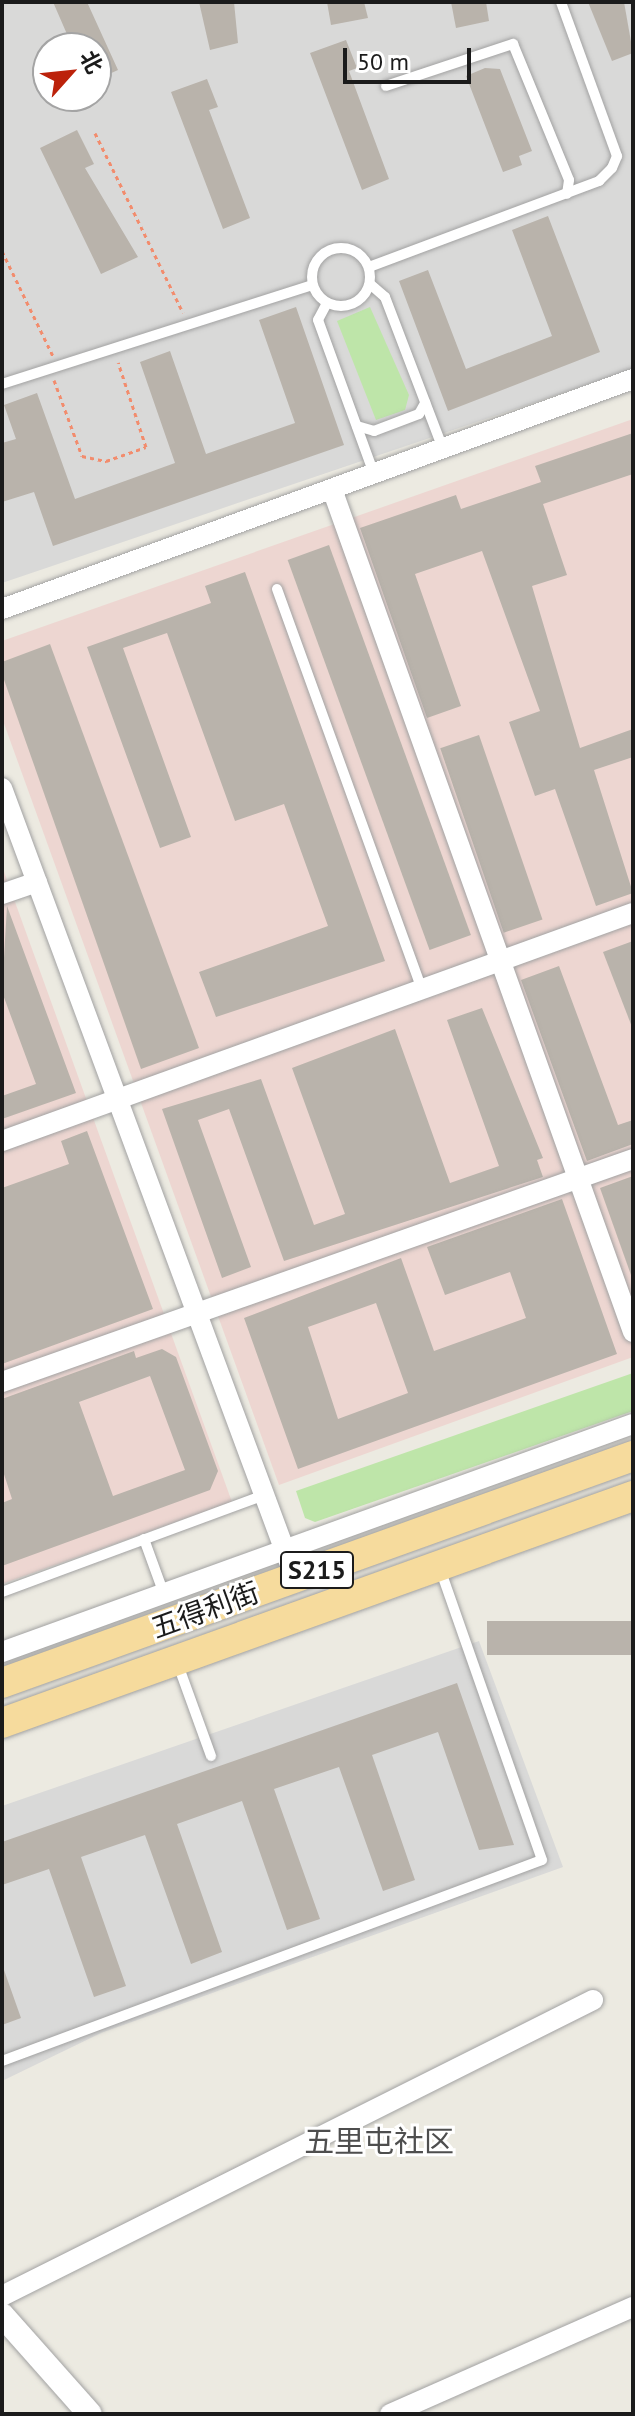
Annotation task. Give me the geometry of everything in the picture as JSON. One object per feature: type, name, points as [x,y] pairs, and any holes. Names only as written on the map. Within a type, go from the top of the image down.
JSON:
[{"type":"main road","name":"五得利街","points":[[6,1660],[289,1564],[633,1456]]},
{"type":"main road","name":"五得利街","points":[[2,1723],[633,1496]]},
{"type":"street","points":[[2,609],[633,379]]},
{"type":"street","points":[[332,489],[633,1332]]},
{"type":"street","points":[[2,788],[289,1564]]},
{"type":"street","points":[[2,894],[37,882]]},
{"type":"street","points":[[2,1141],[633,913]]},
{"type":"street","points":[[2,1382],[633,1159]]},
{"type":"street","points":[[6,1660],[164,1594],[289,1564],[633,1424]]},
{"type":"street","points":[[2,2296],[593,2000]]},
{"type":"street","points":[[390,2414],[633,2307]]},
{"type":"street","points":[[2,2315],[90,2414]]},
{"type":"lane","points":[[369,267],[599,181],[617,156],[561,2]]},
{"type":"lane","points":[[386,86],[513,44],[569,180],[567,194]]},
{"type":"lane","points":[[335,248],[359,253],[369,267],[370,284],[353,304],[327,303],[312,285],[314,264],[335,248]]},
{"type":"lane","points":[[370,284],[385,297],[443,449]]},
{"type":"lane","points":[[2,384],[312,285]]},
{"type":"lane","points":[[327,303],[318,320],[374,474]]},
{"type":"lane","points":[[357,426],[374,431],[419,414],[425,403]]},
{"type":"lane","points":[[277,589],[422,989]]},
{"type":"lane","points":[[2,1592],[264,1495]]},
{"type":"lane","points":[[144,1539],[164,1594]]},
{"type":"lane","points":[[2,2061],[542,1860],[439,1566]]},
{"type":"lane","points":[[177,1661],[211,1756]]},
{"type":"path","points":[[95,133],[189,324]]},
{"type":"path","points":[[2,251],[54,367],[82,456],[90,463],[141,450],[114,348]]},
{"type":"shaded area","points":[[2,2],[633,2],[633,369],[2,583]]},
{"type":"shaded area","points":[[633,419],[633,1357],[279,1485],[2,718],[2,641]]},
{"type":"shaded area","points":[[2,866],[232,1502],[2,1584]]},
{"type":"shaded area","points":[[479,1641],[563,1867],[101,2033],[2,2081],[2,1806]]},
{"type":"green space","points":[[370,307],[409,395],[405,410],[376,420],[337,321]]},
{"type":"green space","points":[[633,1373],[633,1411],[315,1522],[305,1518],[296,1491]]},
{"type":"building","points":[[53,2],[87,2],[101,32],[66,32]]},
{"type":"building","points":[[199,2],[234,2],[238,43],[210,50]]},
{"type":"building","points":[[327,2],[364,2],[368,18],[331,25]]},
{"type":"building","points":[[451,2],[486,2],[489,21],[456,28]]},
{"type":"building","points":[[588,2],[624,2],[633,53],[612,61]]},
{"type":"building","points":[[346,40],[357,68],[349,71],[389,179],[362,190],[310,53]]},
{"type":"building","points":[[112,57],[118,70],[112,73]]},
{"type":"building","points":[[485,68],[500,69],[532,151],[519,156],[522,165],[503,172],[466,76]]},
{"type":"building","points":[[207,79],[218,107],[209,110],[250,218],[223,229],[171,92]]},
{"type":"building","points":[[77,130],[94,164],[85,168],[138,257],[101,274],[40,148]]},
{"type":"building","points":[[548,216],[600,352],[448,411],[399,281],[428,270],[466,369],[552,336],[512,230]]},
{"type":"building","points":[[296,307],[344,445],[53,546],[34,492],[2,502],[2,443],[16,439],[4,405],[37,393],[75,499],[175,463],[140,362],[170,351],[206,454],[295,423],[259,320]]},
{"type":"building","points":[[633,433],[633,474],[543,504],[567,575],[532,586],[580,748],[633,729],[633,757],[594,770],[633,893],[596,906],[555,789],[535,796],[509,722],[540,711],[482,551],[415,574],[461,706],[427,718],[360,528],[456,495],[461,509],[541,482],[535,466]]},
{"type":"building","points":[[329,545],[471,935],[430,950],[288,560]]},
{"type":"building","points":[[245,572],[385,961],[216,1017],[199,972],[328,926],[284,804],[235,821],[167,633],[123,648],[191,837],[160,848],[87,647],[211,603],[205,586]]},
{"type":"building","points":[[50,644],[199,1048],[141,1069],[2,674],[2,662]]},
{"type":"building","points":[[479,735],[542,919],[504,933],[440,748]]},
{"type":"building","points":[[7,906],[76,1093],[2,1119],[2,1096],[36,1084],[2,992]]},
{"type":"building","points":[[633,941],[633,1027],[632,1027],[603,952]]},
{"type":"building","points":[[559,966],[618,1125],[633,1120],[633,1144],[587,1161],[521,980]]},
{"type":"building","points":[[482,1008],[543,1158],[537,1160],[543,1177],[284,1261],[229,1109],[198,1120],[251,1267],[222,1278],[162,1109],[261,1079],[314,1225],[345,1214],[292,1068],[395,1029],[450,1183],[499,1166],[447,1020]]},
{"type":"building","points":[[87,1131],[153,1309],[2,1364],[2,1188],[69,1164],[61,1141]]},
{"type":"building","points":[[633,1176],[633,1275],[631,1275],[600,1188]]},
{"type":"building","points":[[562,1199],[617,1354],[298,1469],[244,1318],[401,1258],[434,1351],[526,1318],[510,1272],[445,1295],[427,1247]],"holes":[[[376,1303],[408,1393],[338,1419],[308,1327]]]},
{"type":"building","points":[[162,1349],[176,1357],[218,1471],[210,1490],[2,1566],[2,1503],[12,1499],[2,1468],[2,1399],[134,1351],[136,1358]],"holes":[[[150,1376],[185,1470],[113,1496],[79,1402]]]},
{"type":"building","points":[[487,1621],[633,1621],[633,1655],[487,1655]]},
{"type":"building","points":[[457,1683],[514,1845],[479,1850],[438,1732],[372,1755],[415,1880],[383,1891],[339,1767],[274,1789],[320,1919],[287,1930],[242,1801],[177,1824],[222,1952],[191,1964],[145,1835],[81,1857],[126,1986],[94,1997],[49,1869],[2,1885],[2,1842]]},
{"type":"building","points":[[2,1971],[21,2018],[2,2025]]},
{"type":"district","name":"五里屯社区","points":[[379,2141]]}]
